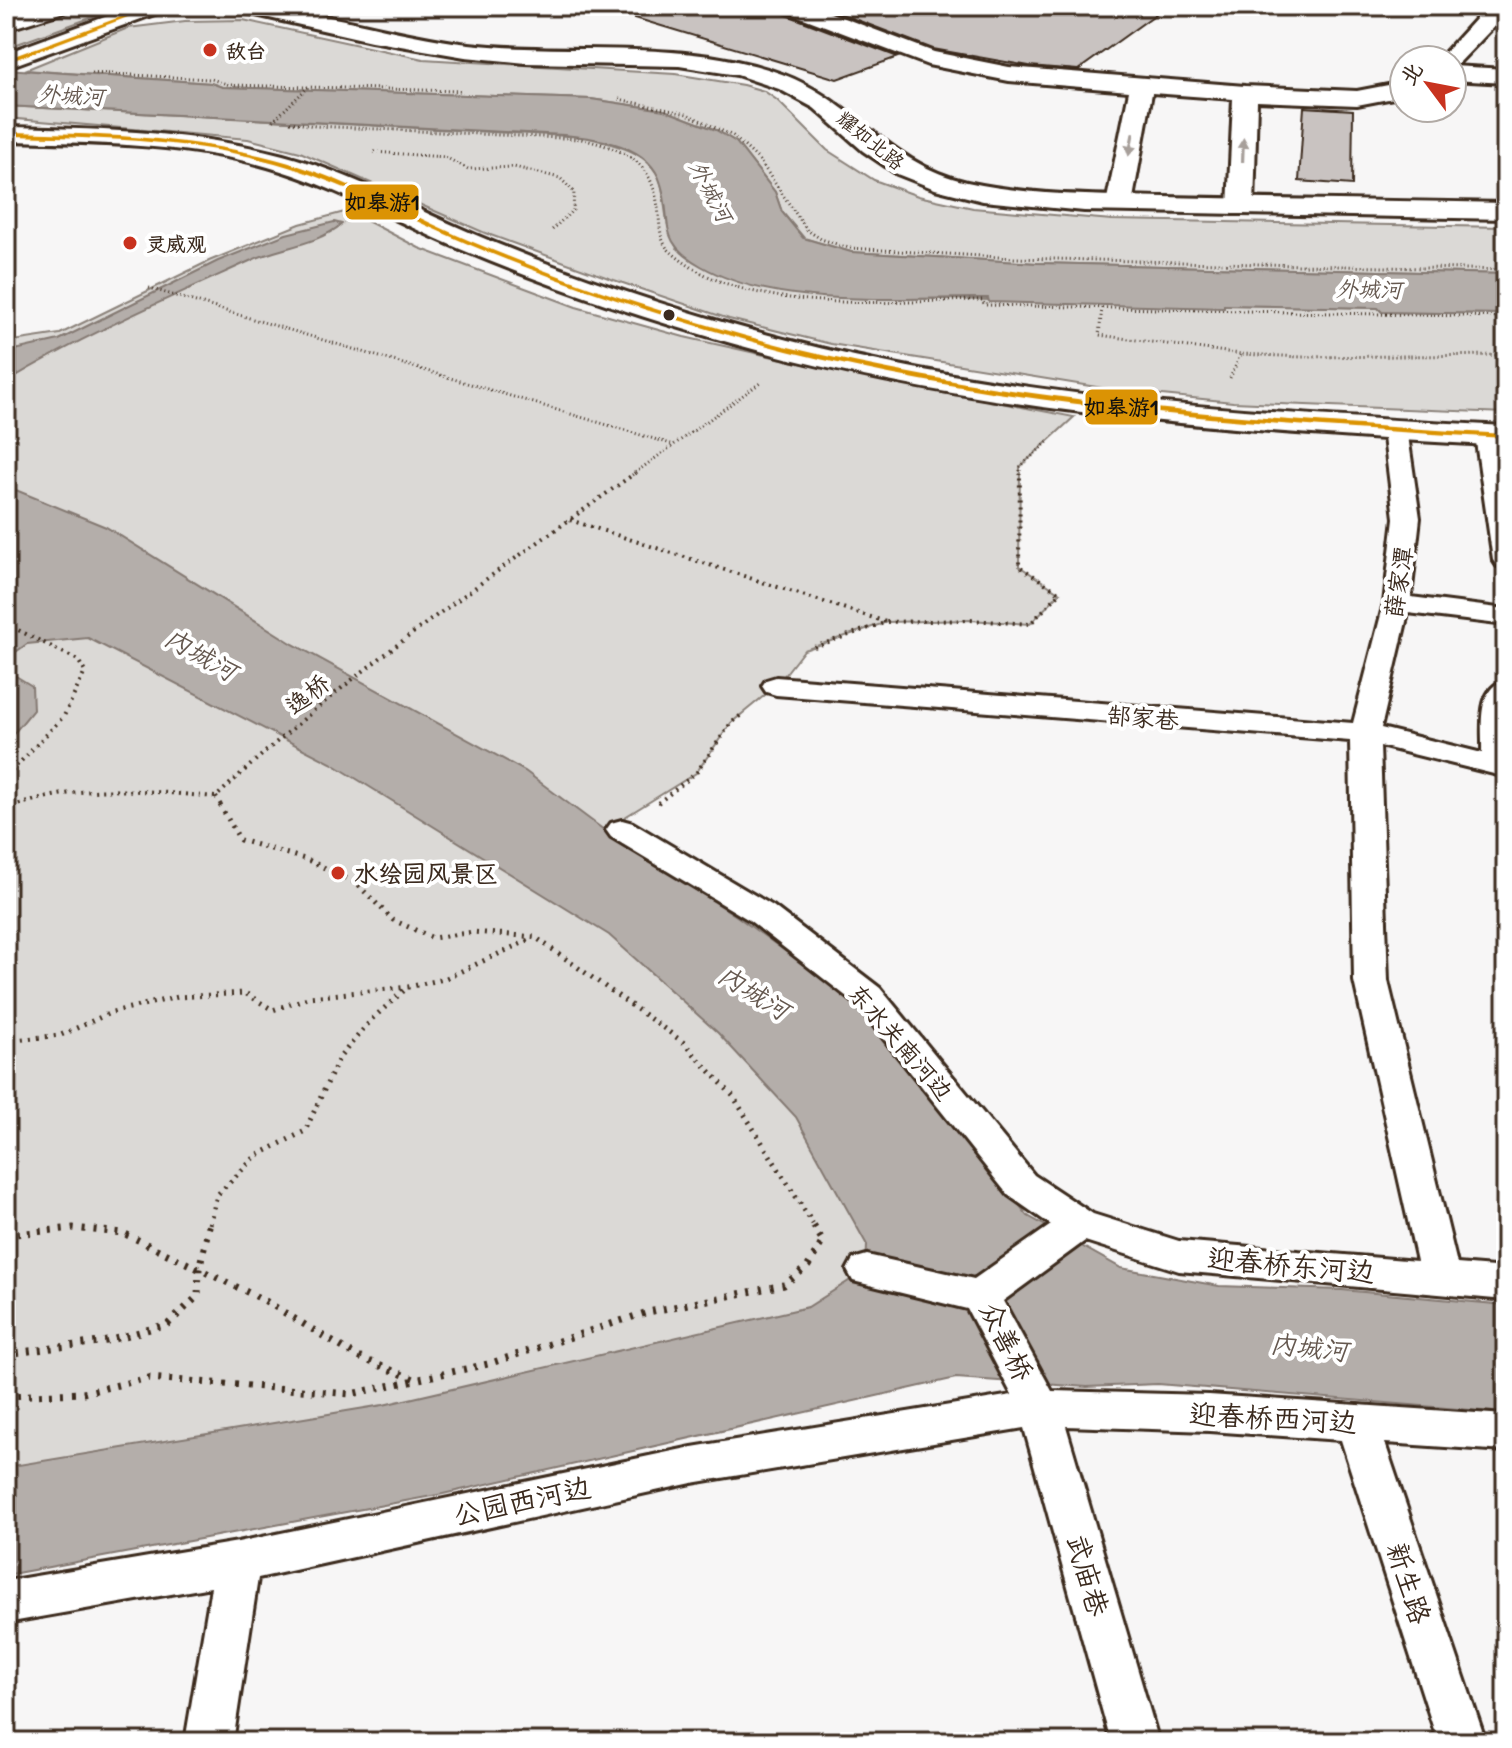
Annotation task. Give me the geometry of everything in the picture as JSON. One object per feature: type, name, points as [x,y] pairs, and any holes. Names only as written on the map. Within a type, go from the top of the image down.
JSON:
[{"type":"street","points":[[6,23],[59,6]]},
{"type":"street","points":[[6,61],[155,6]]},
{"type":"street","name":"耀如北路","points":[[246,6],[430,46],[497,55],[685,61],[734,67],[773,78],[810,95],[835,112],[884,157],[912,173],[958,188],[1007,197],[1241,208],[1506,211]]},
{"type":"street","points":[[793,6],[928,58],[1009,74],[1245,93],[1357,98],[1388,92]]},
{"type":"street","points":[[1464,44],[1498,8]]},
{"type":"street","points":[[1468,74],[1506,76]]},
{"type":"street","points":[[1119,204],[1142,84]]},
{"type":"street","points":[[1241,208],[1245,93]]},
{"type":"street","points":[[6,134],[160,143],[272,160],[330,178],[496,254],[605,294],[803,352],[913,376],[1213,418],[1496,436]]},
{"type":"lane","name":"薛家潭","points":[[1395,429],[1407,518],[1397,603],[1365,733],[1371,981],[1441,1279]]},
{"type":"lane","points":[[1496,436],[1506,560]]},
{"type":"lane","points":[[1397,603],[1506,617]]},
{"type":"lane","name":"郜家巷","points":[[776,686],[1365,733],[1502,767]]},
{"type":"lane","points":[[1502,767],[1498,698],[1506,689]]},
{"type":"lane","name":"东水关南河边","points":[[622,830],[761,913],[868,996],[1021,1185],[1080,1225]]},
{"type":"lane","name":"迎春桥东河边","points":[[1080,1225],[1179,1256],[1506,1284]]},
{"type":"lane","name":"众善桥","points":[[1040,1408],[980,1296],[1080,1225]]},
{"type":"lane","points":[[867,1270],[980,1296]]},
{"type":"lane","name":"迎春桥西河边","points":[[1040,1408],[1209,1413],[1506,1433]]},
{"type":"lane","name":"公园西河边","points":[[6,1602],[238,1562],[692,1465],[1040,1408]]},
{"type":"lane","name":"武庙巷","points":[[1040,1408],[1135,1742]]},
{"type":"lane","name":"新生路","points":[[1357,1423],[1462,1742]]},
{"type":"lane","points":[[209,1742],[238,1562]]},
{"type":"path","points":[[86,73],[211,79],[230,85],[474,92]]},
{"type":"path","points":[[309,86],[273,121],[315,126],[581,139],[628,152],[650,173],[660,231],[666,247],[687,266],[730,286],[769,295],[850,301],[982,300],[985,305],[1506,317]]},
{"type":"path","points":[[617,99],[667,107],[725,130],[749,149],[768,173],[797,222],[810,235],[842,247],[989,257],[1506,270]]},
{"type":"path","points":[[370,151],[445,157],[468,169],[514,167],[560,178],[574,192],[573,210],[557,228],[496,254]]},
{"type":"path","points":[[149,288],[672,444]]},
{"type":"path","points":[[1102,308],[1099,335],[1241,354],[1302,357],[1506,355]]},
{"type":"path","name":"逸桥","points":[[216,797],[255,760],[383,655],[803,352]]},
{"type":"path","points":[[1213,418],[1241,354]]},
{"type":"path","points":[[622,830],[696,773],[731,723],[776,686],[804,650],[887,622],[970,620],[1030,624],[1060,593],[1019,566],[1020,467],[1074,417],[1085,402]]},
{"type":"path","points":[[570,520],[887,622]]},
{"type":"path","points":[[6,624],[78,660],[85,672],[80,695],[32,753],[6,777]]},
{"type":"path","points":[[6,809],[50,794],[112,788],[216,797],[240,840],[308,860],[356,883],[393,920],[433,938],[473,932],[535,937],[683,1042],[733,1096],[823,1241],[808,1266],[784,1285],[648,1312],[488,1364],[351,1394],[149,1378],[83,1393],[6,1396]]},
{"type":"path","points":[[6,1041],[61,1035],[112,1012],[178,997],[245,993],[273,1010],[310,997],[408,987],[444,979],[535,937]]},
{"type":"path","points":[[6,1354],[107,1341],[168,1324],[198,1296],[199,1269],[217,1195],[256,1156],[305,1131],[339,1058],[372,1019],[408,987]]},
{"type":"path","points":[[6,1055],[12,1110],[6,1119]]},
{"type":"path","points":[[6,1235],[73,1228],[123,1233],[262,1299],[358,1357],[415,1380]]},
{"type":"shaded area","points":[[6,6],[124,6],[6,48]]},
{"type":"shaded area","points":[[243,20],[423,59],[675,74],[743,85],[764,91],[777,100],[827,150],[874,180],[918,196],[973,208],[1112,220],[1506,227],[1506,274],[1036,263],[851,252],[804,238],[782,212],[775,192],[736,142],[716,130],[664,110],[591,99],[222,87],[211,83],[25,70],[128,28],[185,21]]},
{"type":"shaded area","points":[[6,106],[586,137],[632,152],[651,166],[662,187],[668,226],[677,248],[840,297],[1378,308],[1382,312],[1506,314],[1506,413],[1233,402],[1121,391],[831,344],[729,319],[614,280],[485,233],[300,152],[248,139],[6,118]]},
{"type":"shaded area","name":"水绘园风景区","points":[[348,211],[419,248],[576,307],[684,337],[845,373],[1074,417],[1020,467],[1019,566],[1060,593],[1030,624],[970,620],[887,622],[804,650],[776,686],[731,723],[696,773],[604,830],[738,917],[928,1341],[6,1530],[6,342],[60,334],[209,261],[300,224]]},
{"type":"water","name":"外城河","points":[[6,69],[211,83],[222,87],[591,99],[664,110],[716,130],[736,142],[775,192],[782,212],[803,238],[851,252],[1037,263],[1506,274],[1506,314],[1382,312],[1378,308],[1224,305],[1224,308],[989,302],[988,298],[879,299],[802,295],[732,280],[687,257],[672,239],[661,184],[655,171],[634,152],[607,142],[564,135],[6,106]]},
{"type":"water","points":[[334,222],[342,224],[321,237],[252,260],[158,303],[66,348],[6,382],[6,352],[59,340],[218,261],[286,234]]},
{"type":"water","name":"内城河","points":[[6,486],[106,527],[293,644],[525,771],[604,830],[738,917],[851,999],[1028,1216],[1121,1268],[1219,1286],[1342,1290],[1506,1305],[1506,1413],[1158,1384],[1087,1387],[956,1378],[443,1494],[6,1575],[6,1467],[383,1405],[808,1307],[866,1270],[867,1245],[796,1117],[718,1033],[609,935],[331,763],[88,638],[27,644],[6,659]]},
{"type":"water","points":[[6,670],[32,686],[33,710],[6,743]]},
{"type":"building","points":[[636,6],[779,6],[784,14],[898,57],[837,79],[635,18]]},
{"type":"building","points":[[820,6],[1167,6],[1078,70],[1029,66],[933,49]]},
{"type":"building","points":[[1304,107],[1353,110],[1352,185],[1299,181]]},
{"type":"transit line","name":"如皋游1","points":[[6,61],[155,6]]},
{"type":"transit line","name":"如皋游1","points":[[6,134],[175,142],[275,161],[325,177],[468,242],[571,282],[711,328],[839,361],[934,380],[1123,407],[1219,417],[1506,436]]},
{"type":"place","name":"敌台","points":[[210,50]]},
{"type":"place","name":"灵威观","points":[[130,243]]},
{"type":"place","name":"水绘园风景区","points":[[338,873]]}]
